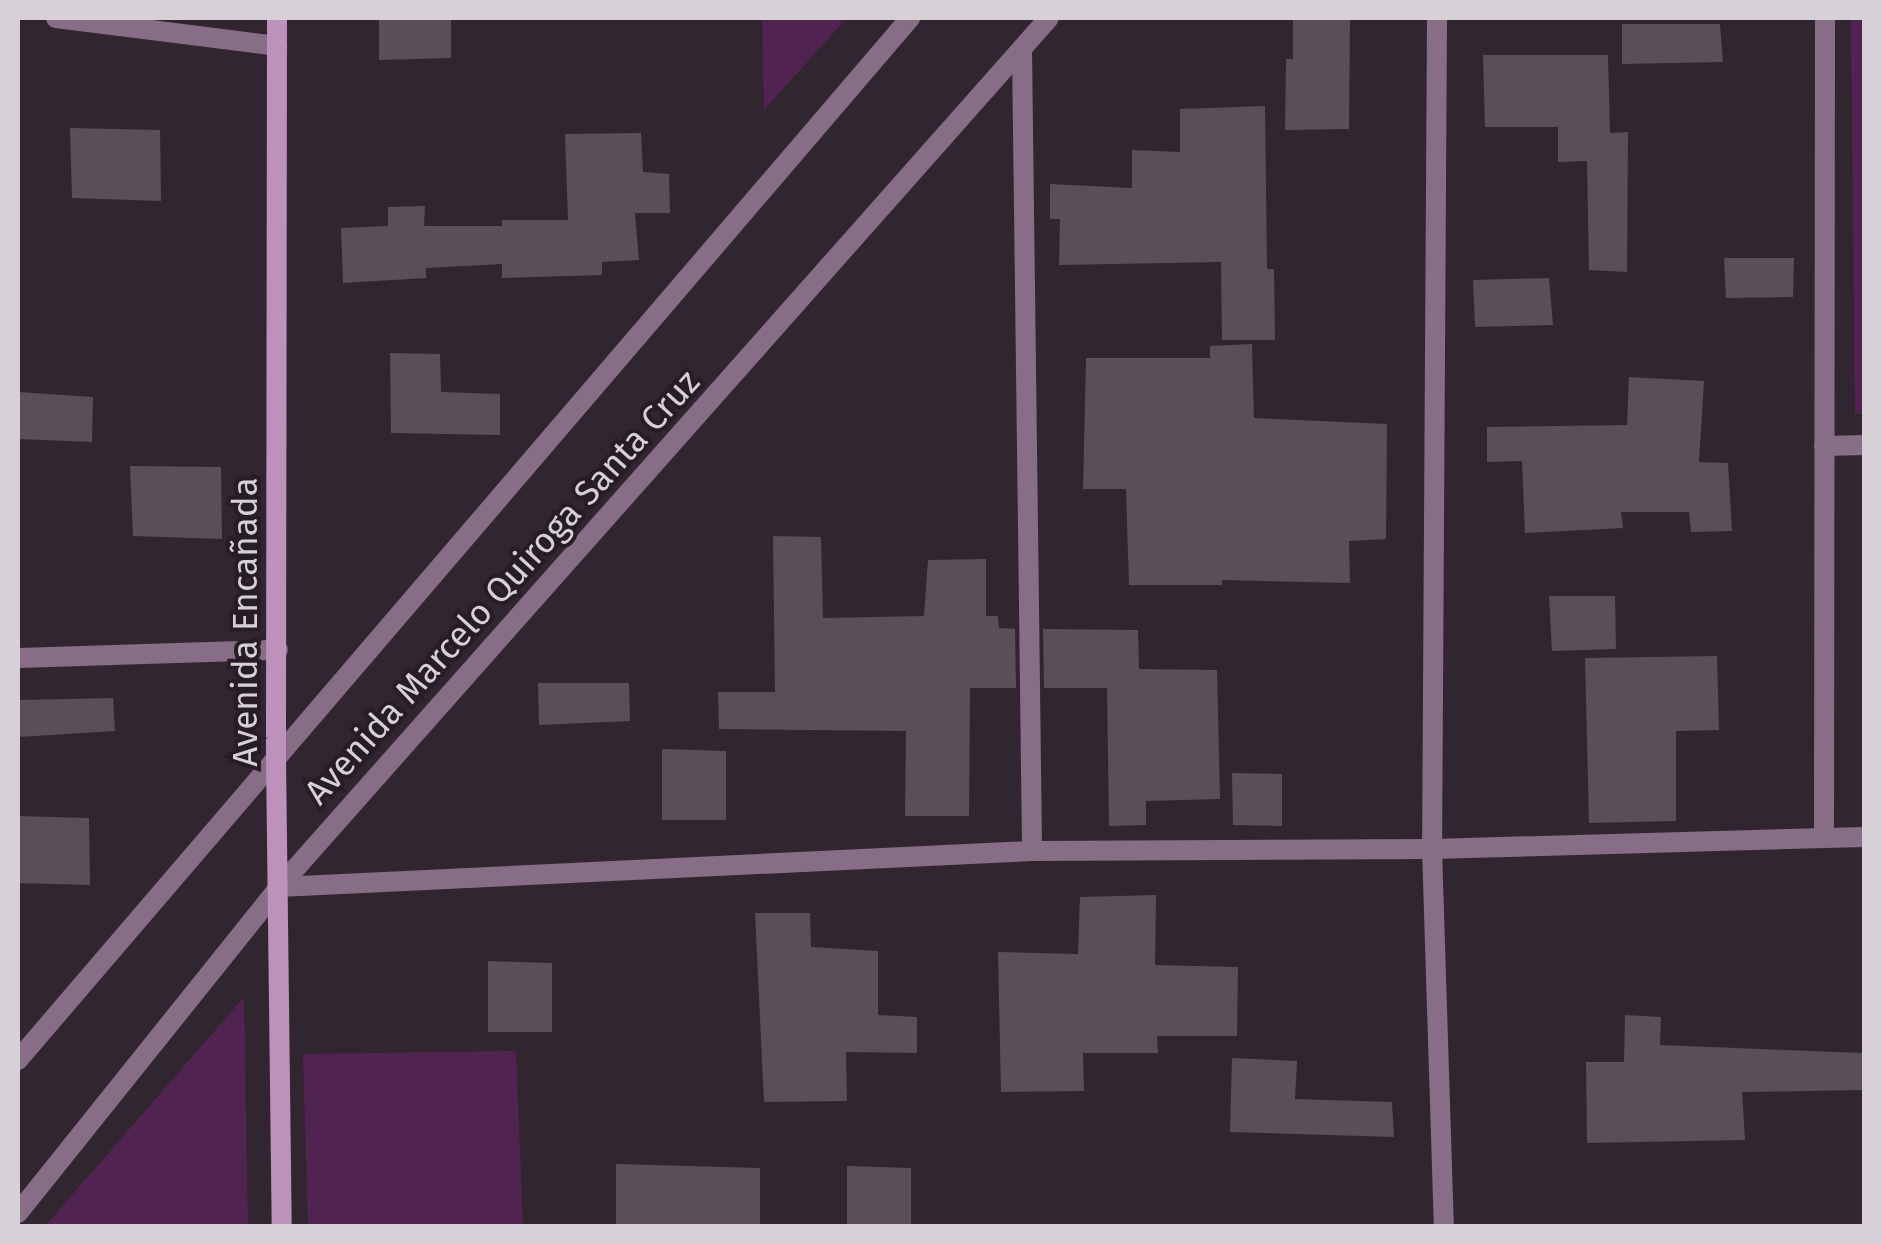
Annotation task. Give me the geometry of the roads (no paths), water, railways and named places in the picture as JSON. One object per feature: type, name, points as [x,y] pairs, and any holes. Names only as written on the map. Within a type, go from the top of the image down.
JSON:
[{"type":"main road","name":"Avenida Encañada","points":[[277,18],[276,758],[282,1226]]},
{"type":"street","points":[[56,18],[277,46]]},
{"type":"street","name":"Avenida Marcelo Quiroga Santa Cruz","points":[[18,1060],[910,18]]},
{"type":"street","name":"Avenida Marcelo Quiroga Santa Cruz","points":[[18,1212],[279,886],[1049,18]]},
{"type":"street","points":[[1437,18],[1432,849],[1444,1226]]},
{"type":"street","points":[[1824,838],[1825,18]]},
{"type":"street","points":[[1022,50],[1032,850]]},
{"type":"street","points":[[1824,446],[1864,445]]},
{"type":"street","points":[[18,658],[278,650]]},
{"type":"street","points":[[279,886],[1032,850],[1432,849],[1864,837]]}]
